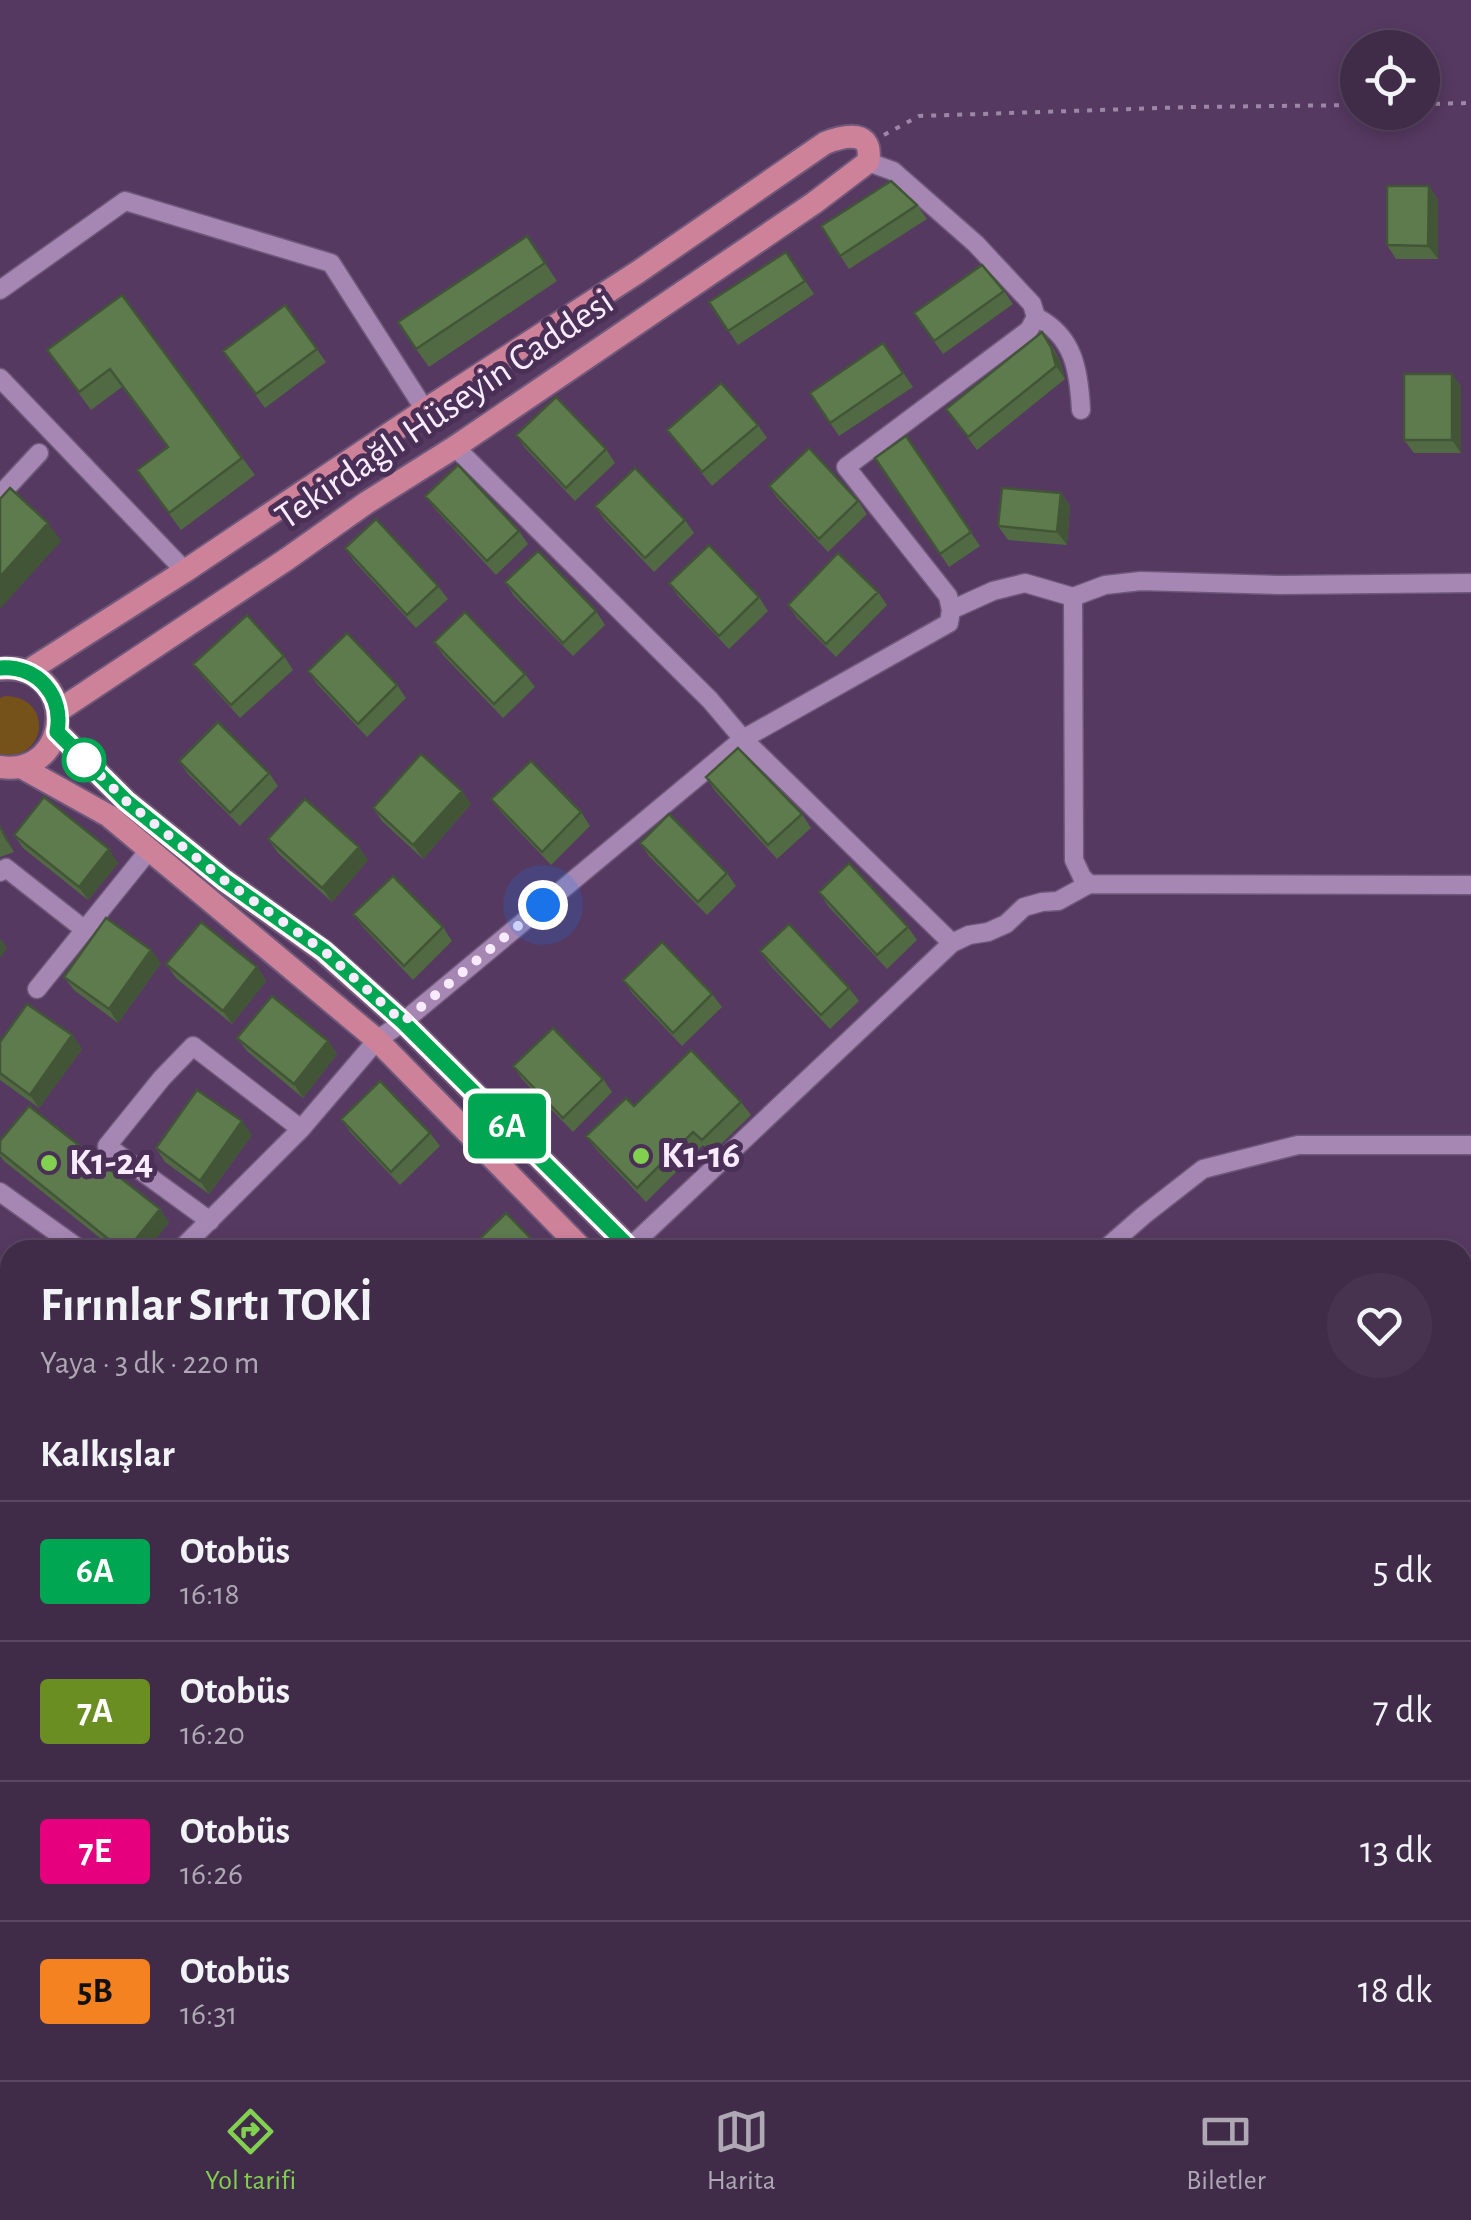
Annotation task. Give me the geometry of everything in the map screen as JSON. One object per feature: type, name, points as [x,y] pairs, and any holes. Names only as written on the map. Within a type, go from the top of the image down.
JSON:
[{"type":"main road","points":[[28,672],[638,272],[825,144],[843,136],[857,137],[867,153]]},
{"type":"main road","name":"Tekirdağlı Hüseyin Caddesi","points":[[10,767],[36,760],[49,748],[57,721],[366,503],[814,203],[867,153]]},
{"type":"main road","points":[[0,668],[16,668],[42,681],[53,694],[57,721],[126,801],[224,880],[324,951],[403,1022],[619,1240]]},
{"type":"main road","points":[[10,767],[109,816],[378,1040],[573,1240]]},
{"type":"street","points":[[190,1240],[301,1129],[378,1040],[743,739],[949,624],[952,610],[948,596],[846,468],[1029,330],[1036,317],[1032,304],[976,244],[867,153]]},
{"type":"street","points":[[0,290],[125,201],[330,263],[425,410]]},
{"type":"street","points":[[1036,317],[1053,325],[1070,350],[1079,376],[1081,410]]},
{"type":"street","points":[[0,378],[185,571]]},
{"type":"street","points":[[455,447],[710,700],[743,739],[952,943]]},
{"type":"street","points":[[0,495],[39,454]]},
{"type":"street","points":[[952,610],[993,590],[1025,583],[1074,597],[1106,585],[1140,582],[1280,586],[1471,583]]},
{"type":"street","points":[[1074,597],[1074,860],[1089,884]]},
{"type":"street","points":[[37,989],[150,849]]},
{"type":"street","points":[[0,872],[6,868],[85,930]]},
{"type":"street","points":[[638,1240],[952,943],[1006,924],[1024,907],[1058,902],[1089,884],[1471,885]]},
{"type":"street","points":[[210,1221],[107,1146],[193,1046],[301,1129]]},
{"type":"street","points":[[1115,1240],[1203,1170],[1298,1146],[1471,1145]]},
{"type":"street","points":[[0,1192],[67,1240]]},
{"type":"path","points":[[1440,104],[1471,103]]},
{"type":"path","points":[[867,153],[919,116],[1340,105]]},
{"type":"shaded area","points":[[5,696],[32,706],[38,717],[36,740],[16,754],[0,754],[0,698]]},
{"type":"building","points":[[891,181],[917,205],[840,256],[821,226]]},
{"type":"building","points":[[1387,186],[1429,186],[1428,246],[1387,245]]},
{"type":"building","points":[[527,236],[545,263],[416,349],[398,322]]},
{"type":"building","points":[[786,252],[805,281],[728,331],[709,302]]},
{"type":"building","points":[[982,265],[1004,291],[934,341],[914,313]]},
{"type":"building","points":[[122,295],[242,458],[169,513],[137,470],[168,447],[110,369],[79,392],[47,350]]},
{"type":"building","points":[[285,305],[317,349],[256,394],[223,351]]},
{"type":"building","points":[[1042,332],[1056,366],[968,437],[946,409]]},
{"type":"building","points":[[883,343],[903,373],[830,423],[810,393]]},
{"type":"building","points":[[1404,374],[1452,374],[1452,440],[1404,440]]},
{"type":"building","points":[[721,383],[758,425],[702,472],[667,430]]},
{"type":"building","points":[[556,397],[606,449],[566,488],[516,435]]},
{"type":"building","points":[[906,436],[971,532],[940,554],[875,458]]},
{"type":"building","points":[[809,448],[858,501],[819,539],[769,486]]},
{"type":"building","points":[[458,465],[519,531],[487,561],[425,496]]},
{"type":"building","points":[[635,468],[685,520],[645,558],[595,506]]},
{"type":"building","points":[[10,488],[48,523],[0,577],[0,499]]},
{"type":"building","points":[[1002,488],[1061,493],[1057,532],[998,526]]},
{"type":"building","points":[[376,519],[438,586],[407,615],[345,548]]},
{"type":"building","points":[[709,545],[759,597],[719,636],[669,583]]},
{"type":"building","points":[[538,551],[596,611],[563,643],[505,582]]},
{"type":"building","points":[[838,553],[878,592],[826,644],[788,605]]},
{"type":"building","points":[[465,612],[525,674],[494,704],[434,642]]},
{"type":"building","points":[[247,615],[284,656],[231,705],[193,664]]},
{"type":"building","points":[[347,633],[397,685],[358,724],[308,671]]},
{"type":"building","points":[[218,722],[269,773],[230,813],[179,761]]},
{"type":"building","points":[[738,748],[802,814],[768,845],[706,777]]},
{"type":"building","points":[[421,754],[462,791],[413,845],[373,808]]},
{"type":"building","points":[[531,761],[581,812],[542,852],[491,799]]},
{"type":"building","points":[[44,797],[109,849],[79,887],[14,835]]},
{"type":"building","points":[[305,799],[359,847],[322,888],[268,839]]},
{"type":"building","points":[[669,814],[727,873],[698,902],[640,843]]},
{"type":"building","points":[[849,863],[908,927],[877,955],[819,892]]},
{"type":"building","points":[[393,876],[443,927],[404,966],[353,914]]},
{"type":"building","points":[[106,918],[151,950],[109,1009],[64,977]]},
{"type":"building","points":[[201,922],[257,967],[223,1011],[166,964]]},
{"type":"building","points":[[789,924],[849,988],[821,1015],[760,951]]},
{"type":"building","points":[[662,942],[712,994],[673,1033],[623,980]]},
{"type":"building","points":[[272,996],[328,1041],[294,1084],[237,1038]]},
{"type":"building","points":[[27,1004],[72,1035],[30,1095],[0,1073],[0,1042]]},
{"type":"building","points":[[553,1028],[603,1079],[563,1118],[513,1066]]},
{"type":"building","points":[[691,1050],[741,1102],[702,1140],[693,1132],[637,1188],[586,1136],[626,1098],[634,1106]]},
{"type":"building","points":[[380,1081],[430,1133],[391,1172],[341,1119]]},
{"type":"building","points":[[197,1090],[242,1121],[200,1181],[156,1148]]},
{"type":"building","points":[[29,1106],[160,1209],[135,1240],[110,1240],[0,1152],[0,1141]]},
{"type":"building","points":[[506,1213],[532,1240],[478,1240]]},
{"type":"bus line","name":"6A","points":[[0,668],[16,668],[42,681],[53,694],[58,711],[57,732],[126,801],[224,880],[324,951],[403,1022],[622,1240]]},
{"type":"place","name":"K1-16","points":[[641,1156]]},
{"type":"place","name":"K1-24","points":[[49,1163]]},
{"type":"route","points":[[84,760],[80,755],[126,801],[224,880],[324,951],[403,1022],[543,905]]}]
